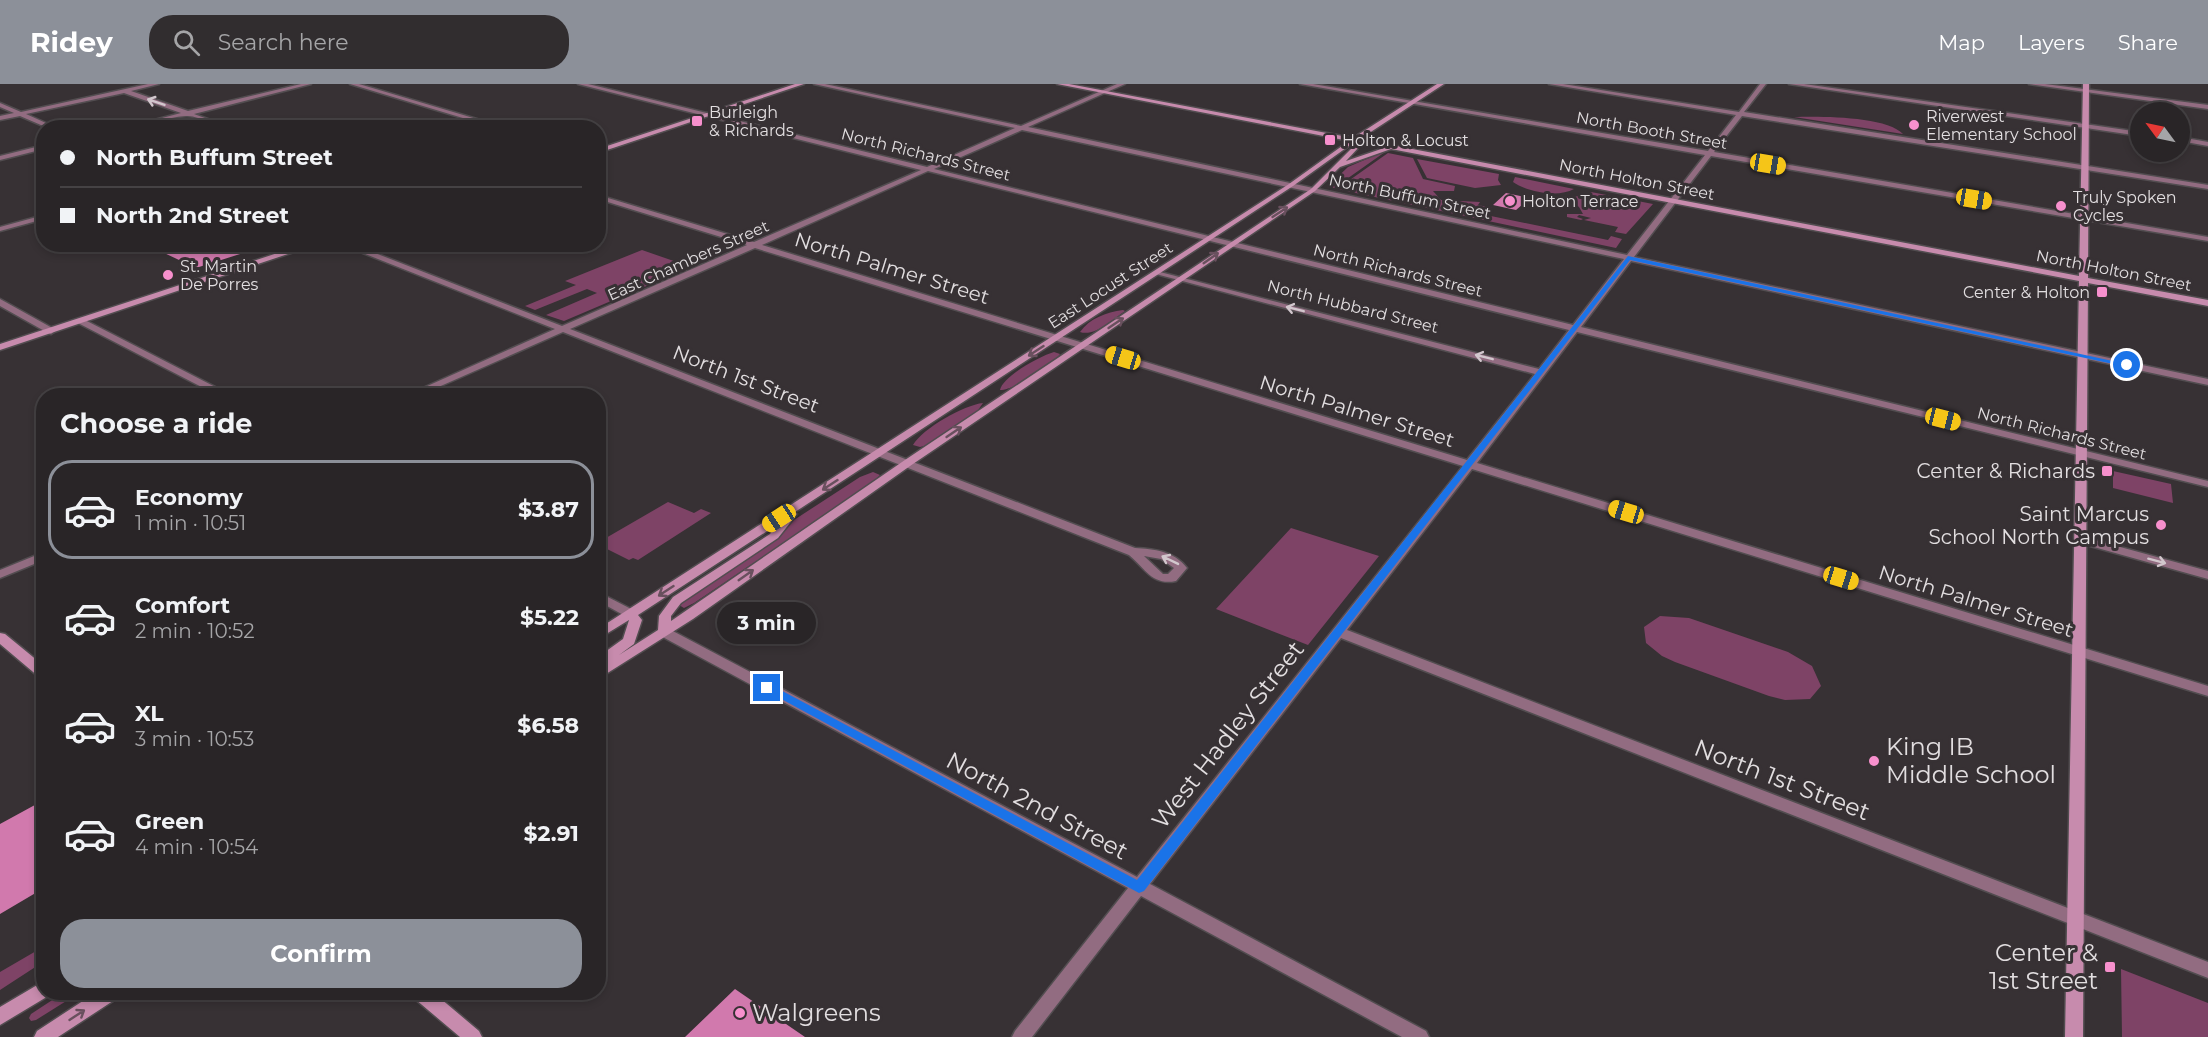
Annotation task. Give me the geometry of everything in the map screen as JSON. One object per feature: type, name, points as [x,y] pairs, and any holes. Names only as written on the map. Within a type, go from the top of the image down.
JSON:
[{"type":"main road","points":[[606,148],[801,84]]},
{"type":"main road","name":"North Holton Street","points":[[1060,84],[2208,303]]},
{"type":"main road","name":"East Locust Street","points":[[606,630],[1057,338],[1441,84]]},
{"type":"main road","points":[[2074,1037],[2086,88]]},
{"type":"main road","name":"East Locust Street","points":[[606,670],[1313,190],[1357,146],[1356,141]]},
{"type":"main road","points":[[1337,167],[1391,147]]},
{"type":"main road","points":[[0,347],[290,252]]},
{"type":"main road","points":[[664,632],[665,616],[670,607],[774,536],[797,506]]},
{"type":"main road","points":[[606,658],[629,641],[636,620],[631,614]]},
{"type":"main road","points":[[0,637],[36,667]]},
{"type":"main road","points":[[0,1017],[36,994]]},
{"type":"main road","points":[[43,1037],[99,1000]]},
{"type":"main road","points":[[429,1000],[473,1037]]},
{"type":"street","points":[[0,118],[156,84]]},
{"type":"street","points":[[160,120],[308,84]]},
{"type":"street","points":[[353,84],[477,120]]},
{"type":"street","name":"North Richards Street","points":[[581,84],[2208,484]]},
{"type":"street","name":"North Buffum Street","points":[[817,84],[2208,382]]},
{"type":"street","name":"East Chambers Street","points":[[428,388],[1122,84]]},
{"type":"street","name":"North Booth Street","points":[[1304,84],[2208,239]]},
{"type":"street","points":[[1552,84],[2208,187]]},
{"type":"street","name":"West Hadley Street","points":[[1021,1037],[1575,329],[1763,84]]},
{"type":"street","points":[[1792,84],[2130,133]]},
{"type":"street","points":[[2032,84],[2086,88],[2208,107]]},
{"type":"street","points":[[124,91],[207,120]]},
{"type":"street","points":[[0,105],[37,120]]},
{"type":"street","points":[[2190,141],[2208,144]]},
{"type":"street","points":[[0,158],[36,149]]},
{"type":"street","name":"North Palmer Street","points":[[606,199],[2208,691]]},
{"type":"street","points":[[0,229],[36,219]]},
{"type":"street","name":"North 1st Street","points":[[364,252],[1133,552]]},
{"type":"street","name":"North Hubbard Street","points":[[1156,273],[1540,372]]},
{"type":"street","points":[[0,302],[51,331]]},
{"type":"street","points":[[81,321],[211,388]]},
{"type":"street","points":[[2080,540],[2208,575]]},
{"type":"street","points":[[0,574],[36,558]]},
{"type":"street","points":[[606,600],[631,614]]},
{"type":"street","name":"North 2nd Street","points":[[664,632],[1420,1037]]},
{"type":"street","name":"North 1st Street","points":[[1339,632],[2208,970]]},
{"type":"shaded area","points":[[1794,117],[1868,120],[1895,128],[1903,134]]},
{"type":"shaded area","points":[[1385,152],[1334,188],[1327,187],[1348,167]]},
{"type":"shaded area","points":[[1388,153],[1413,158],[1423,179],[1455,186],[1454,191],[1433,191],[1441,200],[1480,202],[1478,205],[1492,208],[1486,215],[1608,240],[1611,236],[1622,239],[1616,248],[1337,189]]},
{"type":"shaded area","points":[[1417,159],[1499,174],[1498,180],[1501,185],[1475,188],[1427,178]]},
{"type":"shaded area","points":[[1515,177],[1574,189],[1560,193],[1534,191],[1513,182]]},
{"type":"shaded area","points":[[1591,192],[1653,204],[1626,234],[1615,232],[1618,227],[1584,220],[1591,218],[1579,215],[1577,217],[1583,219],[1567,217],[1567,214],[1583,214],[1579,207],[1568,199]]},
{"type":"shaded area","points":[[642,250],[691,267],[564,321],[546,315],[597,293],[587,289],[535,310],[525,306],[576,285],[565,281]]},
{"type":"shaded area","points":[[1125,311],[1098,330],[1080,332],[1098,317]]},
{"type":"shaded area","points":[[1054,352],[1060,354],[1041,371],[1015,386],[1000,390],[1015,373]]},
{"type":"shaded area","points":[[983,403],[976,413],[928,445],[920,447],[913,445],[925,432],[945,418],[965,408]]},
{"type":"shaded area","points":[[2113,471],[2171,484],[2173,503],[2113,488]]},
{"type":"shaded area","points":[[873,472],[880,475],[871,484],[694,603],[684,608],[679,605],[780,536],[794,520],[860,477]]},
{"type":"shaded area","points":[[668,502],[694,513],[701,509],[711,513],[638,560],[633,558],[629,560],[606,548],[606,538]]},
{"type":"shaded area","points":[[1291,528],[1379,556],[1308,645],[1216,609]]},
{"type":"shaded area","points":[[1660,616],[1689,618],[1788,652],[1812,666],[1821,686],[1810,699],[1785,700],[1675,662],[1662,656],[1646,643],[1644,627]]},
{"type":"shaded area","points":[[36,951],[36,967],[0,990],[0,972]]},
{"type":"shaded area","points":[[2121,969],[2208,1003],[2208,1037],[2122,1037]]},
{"type":"shaded area","points":[[52,1000],[68,1000],[36,1020],[31,1021],[29,1018],[31,1014]]},
{"type":"building","points":[[1506,193],[1530,198],[1516,210],[1493,205]]},
{"type":"building","points":[[162,252],[246,252],[199,267],[194,267]]},
{"type":"building","points":[[36,804],[36,893],[0,914],[0,824]]},
{"type":"building","name":"Walgreens","points":[[735,989],[805,1037],[685,1037]]},
{"type":"place","name":"Burleigh & Richards","points":[[697,121]]},
{"type":"place","name":"Riverwest Elementary School","points":[[1914,125]]},
{"type":"place","name":"Holton & Locust","points":[[1330,140]]},
{"type":"place","name":"Holton Terrace","points":[[1510,201]]},
{"type":"place","name":"Truly Spoken Cycles","points":[[2061,206]]},
{"type":"place","name":"St. Martin De Porres","points":[[168,275]]},
{"type":"place","name":"Center & Holton","points":[[2102,292]]},
{"type":"place","name":"Center & Richards","points":[[2107,471]]},
{"type":"place","name":"Saint Marcus School North Campus","points":[[2161,525]]},
{"type":"place","name":"King IB Middle School","points":[[1874,761]]},
{"type":"place","name":"Center & 1st Street","points":[[2110,967]]},
{"type":"place","name":"Walgreens","points":[[740,1013]]},
{"type":"route","points":[[767,688],[1139,888],[1510,413],[1628,258],[2127,365]]}]
